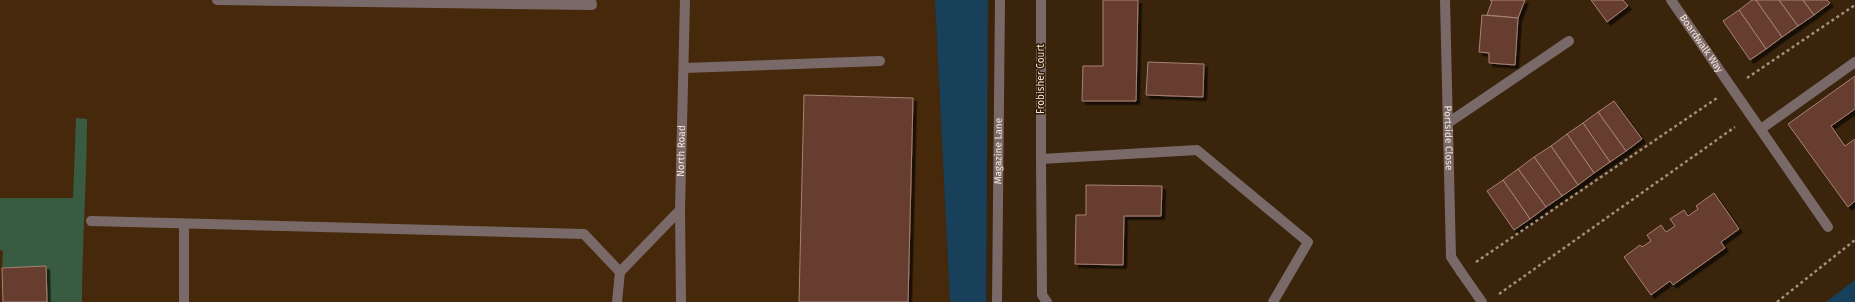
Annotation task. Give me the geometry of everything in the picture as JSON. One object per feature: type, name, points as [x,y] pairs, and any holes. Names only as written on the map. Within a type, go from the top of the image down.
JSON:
[{"type":"street","points":[[217,0],[592,4],[591,0]]},
{"type":"street","name":"North Road","points":[[681,302],[680,210],[685,0]]},
{"type":"street","name":"Magazine Lane","points":[[997,302],[1000,0]]},
{"type":"street","name":"Frobisher Court","points":[[1041,0],[1042,295],[1047,302]]},
{"type":"street","name":"Portside Close","points":[[1445,0],[1451,257],[1482,302]]},
{"type":"street","name":"Boardwalk Way","points":[[1671,0],[1731,89],[1761,129],[1828,227]]},
{"type":"street","points":[[1448,123],[1569,41]]},
{"type":"street","points":[[684,68],[880,61]]},
{"type":"street","points":[[1761,129],[1855,62]]},
{"type":"street","points":[[1041,159],[1196,150],[1308,242],[1273,302]]},
{"type":"street","points":[[617,302],[620,272],[680,210]]},
{"type":"street","points":[[91,221],[584,234],[620,272]]},
{"type":"street","points":[[184,224],[184,302]]},
{"type":"path","points":[[1461,272],[1855,5]]},
{"type":"path","points":[[1495,298],[1751,116]]},
{"type":"path","points":[[1777,302],[1855,240]]},
{"type":"shaded area","points":[[0,0],[935,0],[950,302],[0,302]]},
{"type":"green space","points":[[76,118],[87,119],[82,302],[47,302],[46,266],[2,268],[3,251],[0,250],[0,198],[73,198]]},
{"type":"water","points":[[935,0],[988,0],[986,302],[950,302]]},
{"type":"water","points":[[1855,280],[1855,302],[1826,302]]},
{"type":"building","points":[[1103,0],[1138,0],[1136,101],[1082,101],[1083,66],[1103,66]]},
{"type":"building","points":[[1490,0],[1525,0],[1518,18],[1487,15],[1492,1]]},
{"type":"building","points":[[1591,0],[1623,0],[1628,6],[1607,22]]},
{"type":"building","points":[[1752,0],[1756,0],[1782,37],[1766,49],[1739,10]]},
{"type":"building","points":[[1756,0],[1779,0],[1798,26],[1782,37]]},
{"type":"building","points":[[1779,0],[1803,0],[1814,15],[1798,26]]},
{"type":"building","points":[[1803,0],[1827,0],[1830,3],[1814,15]]},
{"type":"building","points":[[1739,10],[1766,49],[1750,60],[1723,21]]},
{"type":"building","points":[[1482,15],[1518,18],[1515,65],[1489,63],[1489,53],[1479,52]]},
{"type":"building","points":[[1148,62],[1204,64],[1203,97],[1146,95]]},
{"type":"building","points":[[1855,76],[1855,109],[1831,126],[1845,146],[1855,139],[1855,201],[1848,207],[1788,124]]},
{"type":"building","points":[[804,95],[913,98],[908,302],[799,302]]},
{"type":"building","points":[[1614,101],[1642,139],[1626,151],[1598,112]]},
{"type":"building","points":[[1598,112],[1626,151],[1610,162],[1583,123]]},
{"type":"building","points":[[1583,123],[1610,162],[1594,173],[1567,134]]},
{"type":"building","points":[[1567,134],[1594,173],[1578,185],[1551,146]]},
{"type":"building","points":[[1551,146],[1578,185],[1562,196],[1534,157]]},
{"type":"building","points":[[1534,157],[1562,196],[1546,207],[1518,169]]},
{"type":"building","points":[[1518,169],[1546,207],[1530,219],[1503,180]]},
{"type":"building","points":[[1503,180],[1530,219],[1514,230],[1487,191]]},
{"type":"building","points":[[1086,185],[1162,186],[1161,216],[1124,216],[1123,265],[1075,264],[1076,215],[1086,215]]},
{"type":"building","points":[[1714,193],[1739,229],[1721,242],[1725,248],[1673,285],[1670,281],[1651,295],[1624,257],[1640,245],[1642,247],[1651,241],[1647,235],[1661,225],[1666,232],[1675,226],[1670,219],[1684,210],[1688,216],[1698,209],[1696,206]]},
{"type":"building","points":[[46,266],[47,302],[3,302],[2,268]]}]
